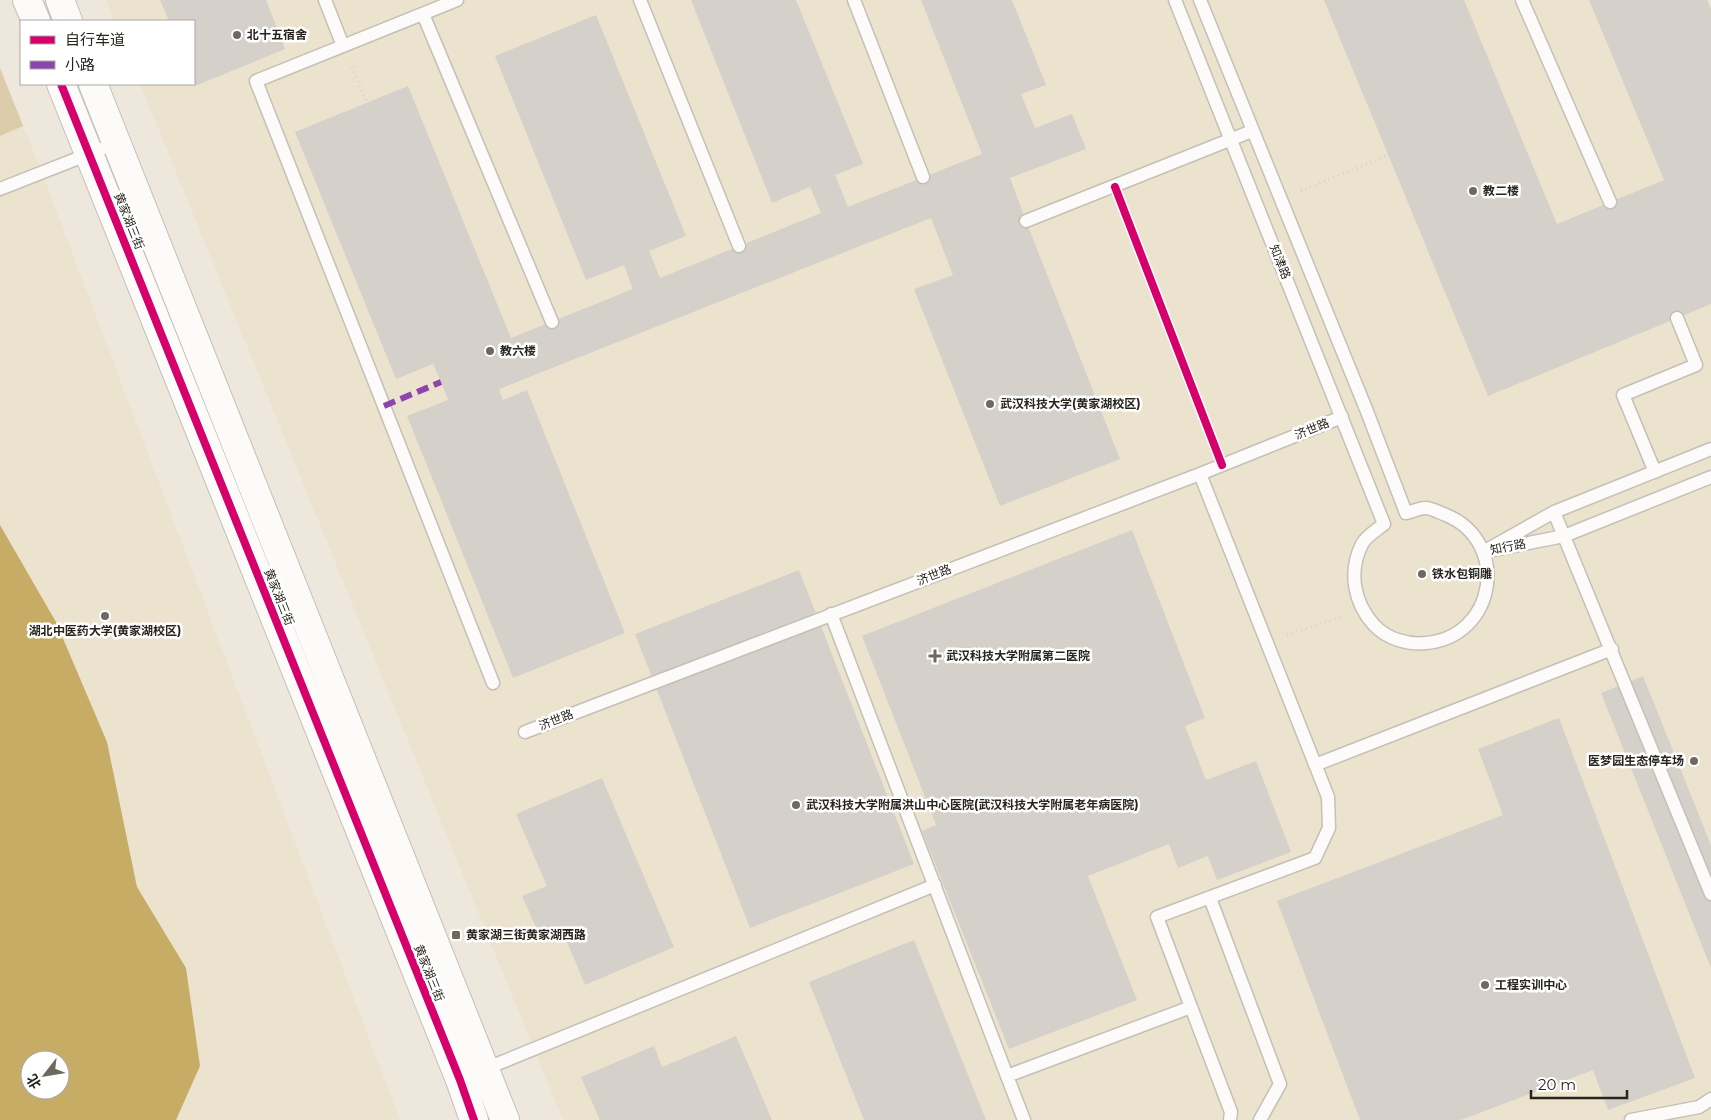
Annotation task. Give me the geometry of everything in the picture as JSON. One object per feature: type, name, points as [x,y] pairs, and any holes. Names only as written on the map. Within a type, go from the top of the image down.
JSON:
[{"type":"street","points":[[27,0],[36,20]]},
{"type":"street","points":[[60,0],[68,20]]},
{"type":"street","name":"黄家湖三街","points":[[61,85],[460,1080],[474,1120]]},
{"type":"street","name":"黄家湖三街","points":[[93,85],[505,1120]]},
{"type":"street","points":[[460,1080],[464,1120]]},
{"type":"lane","points":[[325,0],[343,46]]},
{"type":"lane","points":[[457,0],[256,81],[493,683]]},
{"type":"lane","points":[[640,0],[739,246]]},
{"type":"lane","points":[[854,0],[923,177]]},
{"type":"lane","name":"知津路","points":[[1175,0],[1384,524],[1362,543],[1355,564],[1354,587],[1362,609]]},
{"type":"lane","name":"知津路","points":[[1200,0],[1366,409],[1406,513],[1425,508],[1456,520],[1473,534],[1483,552]]},
{"type":"lane","points":[[1522,0],[1610,202]]},
{"type":"lane","points":[[423,14],[552,322]]},
{"type":"lane","points":[[1026,221],[1252,131]]},
{"type":"lane","points":[[0,189],[117,143]]},
{"type":"lane","points":[[1655,472],[1623,395],[1696,365],[1677,318]]},
{"type":"lane","name":"济世路","points":[[525,732],[1200,474],[1342,417]]},
{"type":"lane","name":"知行路","points":[[1483,552],[1554,512],[1711,449]]},
{"type":"lane","points":[[1200,474],[1268,642],[1328,798],[1329,828],[1315,858],[1157,917],[1231,1112],[1230,1120]]},
{"type":"lane","name":"知行路","points":[[1483,552],[1564,536],[1711,477]]},
{"type":"lane","points":[[1554,512],[1612,649],[1711,894]]},
{"type":"lane","points":[[1362,609],[1376,626],[1394,639],[1416,644],[1439,642],[1452,636],[1476,617],[1485,597],[1488,574],[1483,552]]},
{"type":"lane","points":[[831,614],[1024,1120]]},
{"type":"lane","points":[[1315,765],[1612,649]]},
{"type":"lane","points":[[485,1069],[935,885]]},
{"type":"lane","points":[[1210,898],[1280,1084],[1260,1120]]},
{"type":"lane","points":[[1007,1076],[1191,1007]]},
{"type":"lane","points":[[1632,1120],[1699,1107],[1711,1099]]},
{"type":"path","points":[[343,46],[367,103]]},
{"type":"path","points":[[1280,200],[1388,155]]},
{"type":"path","points":[[1268,642],[1362,609]]},
{"type":"shaded area","name":"武汉科技大学(黄家湖校区)","points":[[106,0],[1711,0],[1711,1120],[563,1120],[140,85],[195,85],[195,20],[114,20]]},
{"type":"shaded area","name":"湖北中医药大学(黄家湖校区)","points":[[0,68],[42,173],[400,1120],[0,1120]]},
{"type":"shaded area","points":[[0,68],[23,126],[0,136]]},
{"type":"shaded area","points":[[0,525],[56,622],[107,742],[137,887],[186,968],[200,1066],[176,1120],[0,1120]]},
{"type":"building","name":"北十五宿舍","points":[[160,0],[266,0],[285,49],[195,86],[195,20],[169,20]]},
{"type":"building","name":"教六楼","points":[[691,0],[796,0],[863,164],[835,175],[848,207],[982,154],[921,0],[1012,0],[1046,85],[1021,94],[1035,128],[1072,114],[1086,149],[1010,178],[1120,459],[1000,506],[914,289],[953,275],[931,218],[499,389],[503,400],[527,390],[625,633],[513,678],[407,416],[448,400],[441,382],[433,364],[396,379],[295,132],[408,86],[511,338],[633,289],[624,265],[586,280],[495,56],[596,15],[686,236],[649,251],[660,278],[821,213],[810,187],[772,203]]},
{"type":"building","name":"教二楼","points":[[1324,0],[1464,0],[1557,224],[1664,180],[1589,0],[1707,0],[1711,9],[1711,304],[1488,396]]},
{"type":"building","name":"武汉科技大学附属第二医院","points":[[1132,530],[1205,718],[1185,726],[1206,780],[1256,761],[1291,852],[1217,880],[1208,856],[1178,868],[1169,844],[1088,876],[1137,1000],[1009,1049],[922,831],[936,825],[862,636]]},
{"type":"building","name":"武汉科技大学附属洪山中心医院(武汉科技大学附属老年病医院)","points":[[799,570],[914,864],[750,928],[635,634]]},
{"type":"building","points":[[1643,676],[1711,845],[1711,968],[1601,693]]},
{"type":"building","name":"工程实训中心","points":[[1559,718],[1695,1078],[1608,1110],[1593,1070],[1461,1120],[1360,1120],[1277,901],[1503,815],[1478,749]]},
{"type":"building","points":[[602,778],[674,947],[585,985],[563,932],[542,941],[522,896],[547,886],[516,814]]},
{"type":"building","points":[[914,940],[986,1120],[864,1120],[809,982]]},
{"type":"building","points":[[736,1036],[772,1120],[600,1120],[581,1077],[654,1046],[662,1067]]},
{"type":"marked path","points":[[384,406],[441,382]]},
{"type":"cycle path","points":[[61,85],[460,1080],[474,1120]]},
{"type":"cycle path","points":[[1115,187],[1222,465]]},
{"type":"place","name":"北十五宿舍","points":[[237,35]]},
{"type":"place","name":"教二楼","points":[[1473,191]]},
{"type":"place","name":"教六楼","points":[[490,351]]},
{"type":"place","name":"武汉科技大学(黄家湖校区)","points":[[990,404]]},
{"type":"place","name":"铁水包铜雕","points":[[1422,574]]},
{"type":"place","name":"湖北中医药大学(黄家湖校区)","points":[[105,616]]},
{"type":"place","name":"武汉科技大学附属第二医院","points":[[935,656]]},
{"type":"place","name":"医梦园生态停车场","points":[[1694,761]]},
{"type":"place","name":"武汉科技大学附属洪山中心医院(武汉科技大学附属老年病医院)","points":[[796,805]]},
{"type":"place","name":"黄家湖三街黄家湖西路","points":[[456,935]]},
{"type":"place","name":"工程实训中心","points":[[1485,985]]}]
